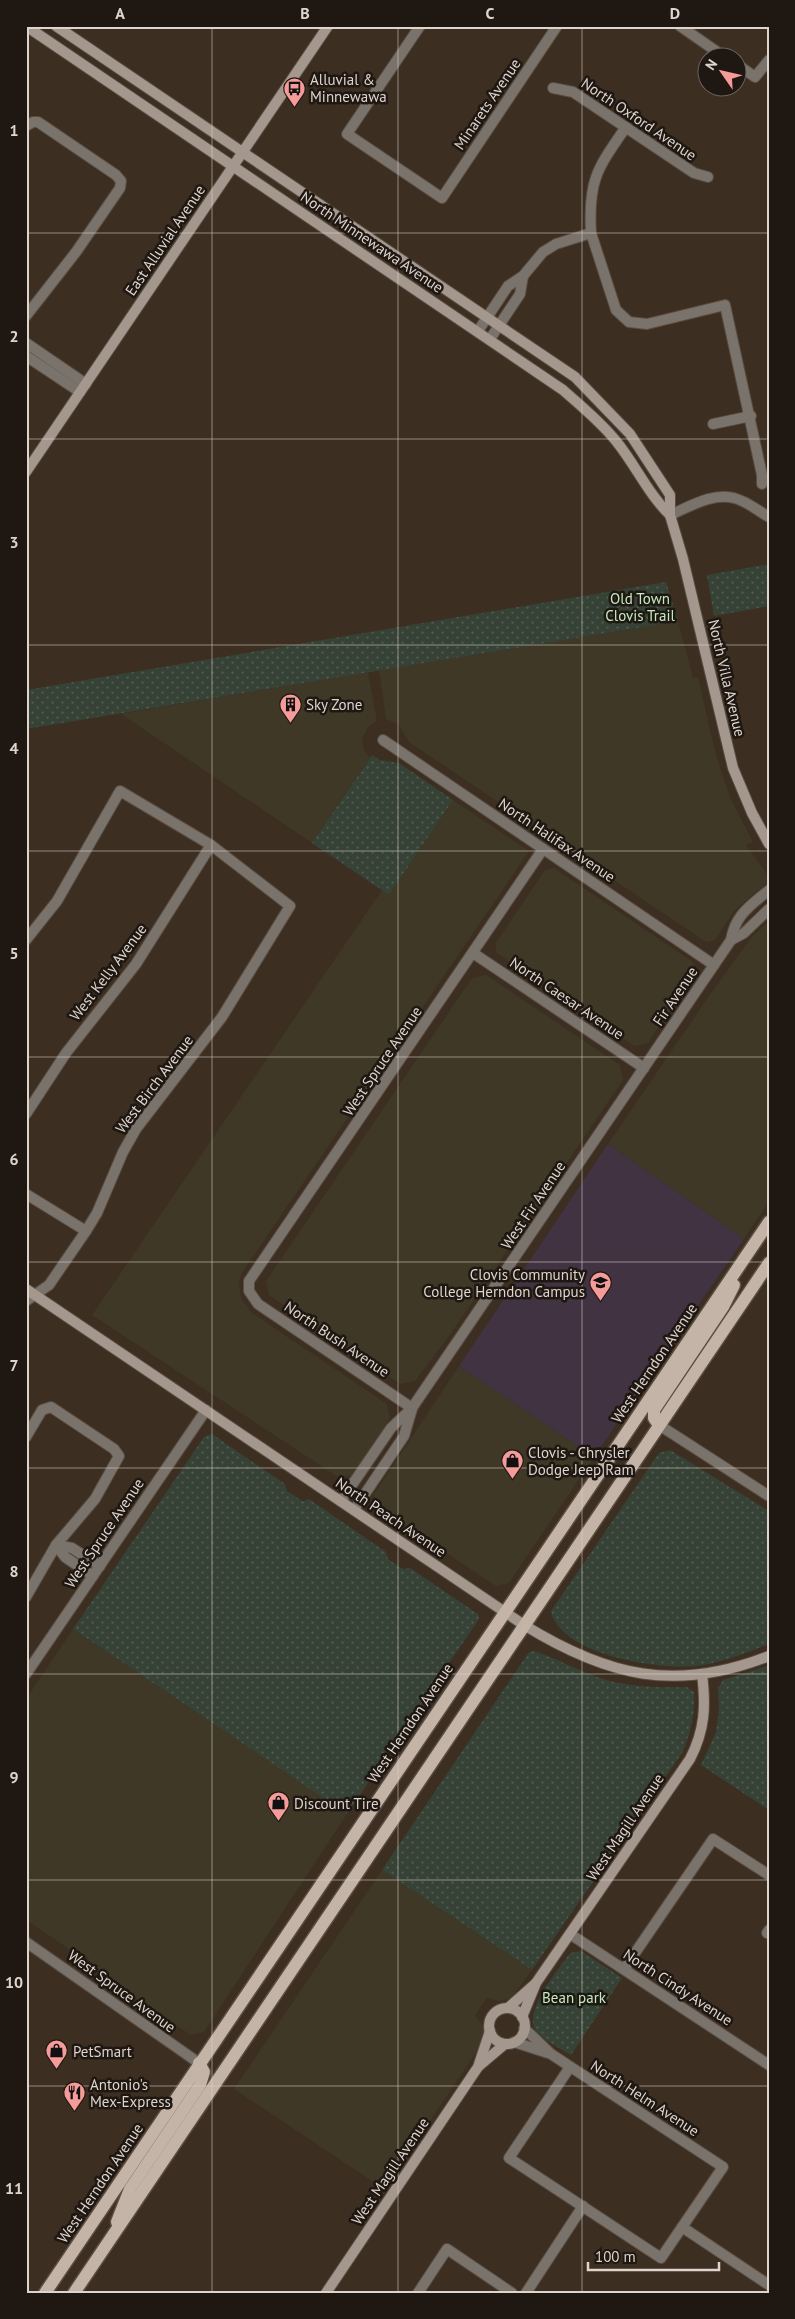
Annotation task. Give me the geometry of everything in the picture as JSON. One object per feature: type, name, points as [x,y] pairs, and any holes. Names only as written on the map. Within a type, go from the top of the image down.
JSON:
[{"type":"main road","name":"West Herndon Avenue","points":[[45,2293],[769,1222]]},
{"type":"main road","points":[[659,1425],[654,1418],[654,1410],[723,1307],[752,1247]]},
{"type":"main road","points":[[74,2293],[769,1264]]},
{"type":"main road","points":[[111,2238],[130,2189],[200,2085],[204,2072],[200,2063]]},
{"type":"street","name":"North Minnewawa Avenue","points":[[26,26],[490,339],[561,389],[615,439],[637,468],[658,503],[670,515]]},
{"type":"street","name":"North Minnewawa Avenue","points":[[56,26],[575,377],[630,434],[670,495],[670,515]]},
{"type":"street","name":"East Alluvial Avenue","points":[[26,472],[328,26]]},
{"type":"street","name":"Minarets Avenue","points":[[420,26],[347,134],[442,198],[557,26]]},
{"type":"street","points":[[680,26],[712,48]]},
{"type":"street","points":[[748,72],[755,77],[769,60]]},
{"type":"street","name":"North Oxford Avenue","points":[[554,88],[573,92],[694,173],[708,177]]},
{"type":"street","points":[[26,126],[33,122],[38,122],[116,175],[121,181],[120,188],[76,252],[26,316]]},
{"type":"street","points":[[626,127],[601,165],[593,183],[589,204],[590,232],[616,310],[629,322],[647,324],[725,305],[751,416],[762,484]]},
{"type":"street","points":[[478,331],[508,286],[523,276],[538,257],[549,248],[590,232]]},
{"type":"street","points":[[490,339],[520,294],[523,276]]},
{"type":"street","points":[[26,343],[83,388]]},
{"type":"street","points":[[26,356],[83,388]]},
{"type":"street","points":[[713,424],[751,416]]},
{"type":"street","points":[[670,515],[704,501],[726,497],[743,501],[769,517]]},
{"type":"street","name":"North Villa Avenue","points":[[670,515],[683,559],[734,768],[752,813],[769,844]]},
{"type":"street","name":"North Halifax Avenue","points":[[383,740],[714,965]]},
{"type":"street","points":[[26,940],[57,901],[120,791],[211,845]]},
{"type":"street","name":"West Birch Avenue","points":[[29,1295],[49,1285],[86,1231],[136,1129],[222,1018],[290,906],[211,845]]},
{"type":"street","name":"West Kelly Avenue","points":[[26,1114],[66,1053],[136,964],[211,845]]},
{"type":"street","name":"West Spruce Avenue","points":[[249,1291],[250,1278],[543,849]]},
{"type":"street","name":"Fir Avenue","points":[[644,1068],[731,940],[734,925],[743,913],[769,890]]},
{"type":"street","name":"Fir Avenue","points":[[731,940],[744,934],[769,909]]},
{"type":"street","name":"North Caesar Avenue","points":[[473,953],[644,1068]]},
{"type":"street","name":"West Fir Avenue","points":[[341,1501],[391,1428],[412,1408],[644,1068]]},
{"type":"street","points":[[26,1194],[86,1231]]},
{"type":"street","name":"North Bush Avenue","points":[[249,1291],[258,1304],[412,1408]]},
{"type":"street","name":"North Peach Avenue","points":[[29,1295],[206,1410],[504,1612],[570,1652],[620,1670],[662,1677],[702,1674],[742,1667],[769,1656]]},
{"type":"street","points":[[26,1437],[42,1410],[51,1407],[114,1449],[119,1456],[94,1499],[56,1545],[26,1597]]},
{"type":"street","name":"West Fir Avenue","points":[[354,1510],[404,1436],[412,1408]]},
{"type":"street","name":"West Spruce Avenue","points":[[26,1674],[206,1410]]},
{"type":"street","points":[[659,1425],[769,1496]]},
{"type":"street","points":[[56,1545],[72,1548],[100,1566]]},
{"type":"street","points":[[56,1545],[65,1557],[93,1576]]},
{"type":"street","name":"West Magill Avenue","points":[[522,2017],[536,1984],[690,1759],[704,1718],[702,1674]]},
{"type":"street","points":[[624,1969],[713,1838],[769,1875]]},
{"type":"street","name":"North Cindy Avenue","points":[[570,1934],[769,2065]]},
{"type":"street","name":"West Spruce Avenue","points":[[26,1942],[200,2063]]},
{"type":"street","name":"West Magill Avenue","points":[[508,2008],[536,1984]]},
{"type":"street","points":[[508,2008],[516,2011],[522,2017],[524,2028],[519,2039],[509,2043],[498,2042],[490,2031],[489,2026],[493,2015],[500,2010],[508,2008]]},
{"type":"street","name":"North Helm Avenue","points":[[524,2028],[551,2054],[723,2167],[682,2227]]},
{"type":"street","name":"West Magill Avenue","points":[[326,2293],[478,2067],[490,2031]]},
{"type":"street","name":"West Magill Avenue","points":[[478,2067],[509,2043]]},
{"type":"street","name":"North Helm Avenue","points":[[509,2043],[551,2054]]},
{"type":"street","points":[[570,2067],[509,2158],[661,2258],[682,2227],[769,2285]]},
{"type":"street","points":[[526,2293],[583,2206]]},
{"type":"street","points":[[418,2293],[447,2250],[512,2293]]},
{"type":"shaded area","points":[[678,621],[693,678],[698,677],[716,755],[730,797],[753,842],[746,845],[769,877],[769,881],[734,911],[715,940],[706,942],[409,742],[399,725],[386,719],[379,670]]},
{"type":"shaded area","points":[[368,672],[377,721],[369,726],[362,739],[364,750],[370,757],[312,843],[121,714]]},
{"type":"shaded area","points":[[453,800],[529,851],[242,1273],[239,1283],[241,1298],[252,1313],[387,1404],[390,1418],[352,1475],[338,1477],[92,1315],[382,890],[389,895]]},
{"type":"shaded area","points":[[554,868],[693,962],[695,972],[648,1043],[634,1046],[497,953],[495,944],[545,870]]},
{"type":"shaded area","points":[[769,921],[769,1201],[744,1239],[608,1144],[709,996],[751,938]]},
{"type":"shaded area","points":[[486,975],[620,1065],[623,1080],[452,1332],[415,1381],[400,1384],[269,1295],[266,1281],[472,978]]},
{"type":"shaded area","name":"Clovis Community College Herndon Campus","points":[[608,1144],[744,1239],[594,1457],[459,1366]]},
{"type":"shaded area","points":[[459,1366],[594,1457],[509,1583],[496,1586],[377,1507],[374,1494]]},
{"type":"shaded area","points":[[73,1629],[347,1814],[204,2032],[191,2035],[93,1970],[89,1959],[74,1948],[69,1949],[26,1920],[26,1699]]},
{"type":"shaded area","points":[[382,1870],[532,1970],[511,1998],[499,2001],[487,1998],[475,2015],[484,2027],[484,2041],[384,2189],[234,2089]]},
{"type":"green space","name":"Old Town Clovis Trail","points":[[769,564],[769,606],[714,616],[707,575]]},
{"type":"green space","name":"Old Town Clovis Trail","points":[[666,582],[678,621],[26,729],[26,690]]},
{"type":"green space","points":[[372,755],[380,760],[399,763],[453,800],[389,895],[312,843]]},
{"type":"green space","points":[[212,1434],[285,1484],[287,1491],[302,1501],[309,1499],[386,1552],[388,1559],[403,1569],[410,1568],[478,1614],[479,1619],[347,1814],[73,1629],[204,1437]]},
{"type":"green space","points":[[670,1450],[769,1511],[769,1644],[733,1658],[705,1665],[680,1667],[636,1662],[591,1649],[572,1639],[558,1626],[551,1611],[659,1453]]},
{"type":"green space","points":[[534,1651],[606,1680],[646,1686],[687,1687],[694,1692],[694,1708],[692,1724],[682,1753],[532,1970],[382,1870],[529,1652]]},
{"type":"green space","points":[[769,1665],[769,1810],[701,1765],[716,1732],[719,1710],[718,1688],[723,1680]]},
{"type":"green space","name":"Bean park","points":[[581,1951],[622,1978],[571,2055],[539,2035],[533,2023],[538,2002],[551,1980],[570,1953]]},
{"type":"place","name":"Alluvial & Minnewawa","points":[[294,107]]},
{"type":"place","name":"Sky Zone","points":[[290,723]]},
{"type":"place","name":"Clovis Community College Herndon Campus","points":[[601,1302]]},
{"type":"place","name":"Clovis - Chrysler Dodge Jeep Ram","points":[[512,1480]]},
{"type":"place","name":"Discount Tire","points":[[278,1822]]},
{"type":"place","name":"PetSmart","points":[[57,2070]]},
{"type":"place","name":"Antonio's Mex-Express","points":[[74,2112]]}]
